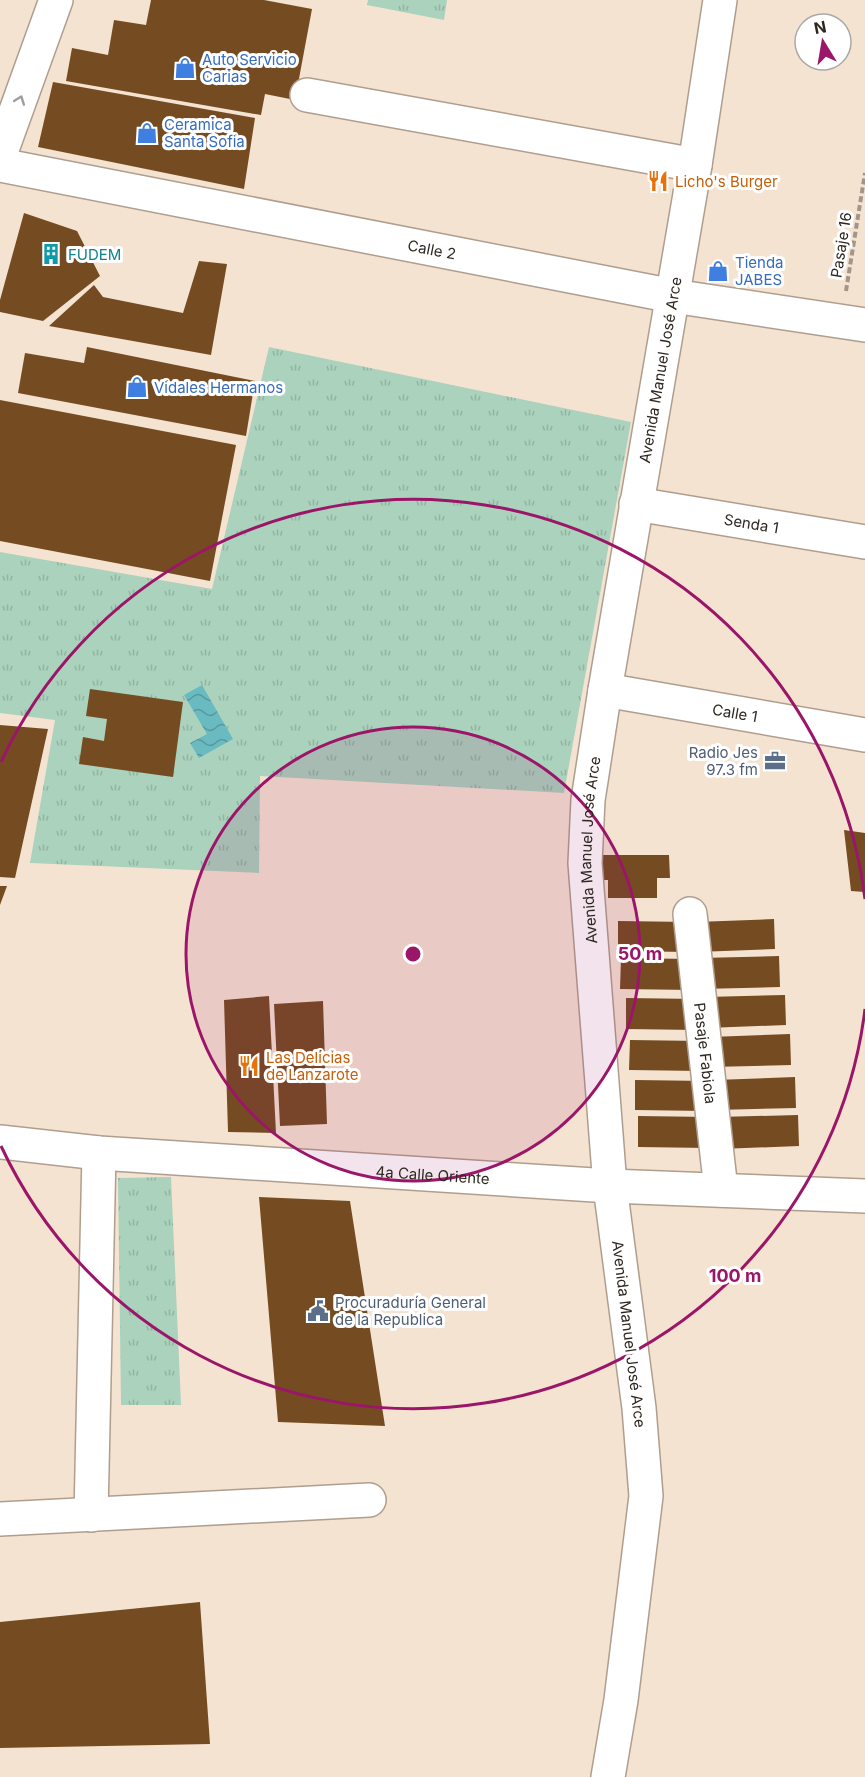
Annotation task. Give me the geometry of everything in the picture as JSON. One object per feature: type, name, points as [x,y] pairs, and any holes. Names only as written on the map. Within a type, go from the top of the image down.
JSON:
[{"type":"street","points":[[0,156],[56,0]]},
{"type":"street","name":"Avenida Manuel José Arce","points":[[608,1777],[621,1700],[646,1496],[639,1408],[610,1186],[585,863],[588,800],[636,504],[695,165],[714,1]]},
{"type":"street","points":[[307,95],[695,165]]},
{"type":"street","name":"Calle 2","points":[[0,165],[673,296],[853,323]]},
{"type":"street","name":"Senda 1","points":[[636,504],[865,542]]},
{"type":"street","name":"Calle 1","points":[[605,690],[865,735]]},
{"type":"street","name":"Pasaje Fabiola","points":[[690,914],[721,1190]]},
{"type":"street","name":"4a Calle Oriente","points":[[0,1142],[99,1153],[610,1186],[865,1196]]},
{"type":"street","points":[[91,1515],[99,1153]]},
{"type":"street","points":[[0,1519],[369,1500]]},
{"type":"path","name":"Pasaje 16","points":[[853,323],[865,173]]},
{"type":"green space","points":[[368,0],[447,0],[444,20],[367,5]]},
{"type":"green space","points":[[269,347],[631,422],[564,793],[260,776],[259,873],[30,863],[55,720],[0,713],[0,552],[212,589]]},
{"type":"green space","points":[[171,1177],[181,1405],[121,1405],[118,1178]]},
{"type":"water","points":[[202,685],[233,739],[199,758],[190,743],[207,734],[184,695]]},
{"type":"building","name":"Auto Servicio Carias","points":[[151,0],[264,0],[312,9],[295,100],[265,94],[261,115],[66,81],[72,48],[108,55],[114,20],[146,25]]},
{"type":"building","name":"Ceramica Santa Sofia","points":[[53,82],[255,118],[244,189],[38,147]]},
{"type":"building","name":"FUDEM","points":[[24,213],[77,231],[100,276],[43,321],[0,312],[0,300]]},
{"type":"building","points":[[199,261],[227,264],[211,355],[49,326],[94,285],[103,297],[183,313]]},
{"type":"building","name":"Vidales Hermanos","points":[[87,347],[255,381],[246,436],[18,393],[25,353],[84,363]]},
{"type":"building","points":[[0,400],[236,445],[210,581],[0,541]]},
{"type":"building","points":[[90,689],[183,702],[173,777],[79,764],[83,737],[104,741],[107,719],[86,716]]},
{"type":"building","points":[[0,725],[48,729],[15,878],[0,877]]},
{"type":"building","points":[[844,830],[865,833],[865,892],[851,891]]},
{"type":"building","points":[[601,855],[669,855],[670,878],[657,878],[657,898],[608,898],[608,880],[600,880]]},
{"type":"building","points":[[0,886],[7,886],[0,905]]},
{"type":"building","points":[[774,919],[775,949],[697,952],[696,922]]},
{"type":"building","points":[[618,921],[690,922],[689,952],[618,951]]},
{"type":"building","points":[[779,956],[780,987],[701,989],[700,958]]},
{"type":"building","points":[[621,958],[692,959],[692,990],[620,989]]},
{"type":"building","points":[[785,995],[786,1025],[707,1028],[706,997]]},
{"type":"building","name":"Las Delicias de Lanzarote","points":[[269,996],[276,1133],[228,1132],[224,1000]]},
{"type":"building","points":[[626,998],[698,999],[697,1030],[626,1029]]},
{"type":"building","points":[[323,1001],[327,1124],[280,1126],[274,1004]]},
{"type":"building","points":[[790,1034],[791,1065],[711,1067],[710,1037]]},
{"type":"building","points":[[630,1040],[701,1041],[701,1071],[629,1070]]},
{"type":"building","points":[[795,1077],[796,1108],[716,1110],[715,1080]]},
{"type":"building","points":[[635,1080],[707,1081],[706,1111],[635,1110]]},
{"type":"building","points":[[798,1115],[799,1146],[720,1149],[719,1117]]},
{"type":"building","points":[[638,1116],[710,1117],[709,1148],[638,1147]]},
{"type":"building","name":"Procuraduría General de la Republica","points":[[259,1197],[350,1201],[385,1426],[278,1422]]},
{"type":"building","points":[[200,1602],[210,1744],[0,1748],[0,1622]]},
{"type":"place","name":"Auto Servicio Carias","points":[[185,68]]},
{"type":"place","name":"Ceramica Santa Sofia","points":[[147,133]]},
{"type":"place","name":"Licho's Burger","points":[[658,181]]},
{"type":"place","name":"FUDEM","points":[[51,254]]},
{"type":"place","name":"Tienda JABES","points":[[718,271]]},
{"type":"place","name":"Vidales Hermanos","points":[[137,387]]},
{"type":"place","name":"Radio Jes 97.3 fm","points":[[775,761]]},
{"type":"place","name":"Las Delicias de Lanzarote","points":[[249,1066]]},
{"type":"place","name":"Procuraduría General de la Republica","points":[[318,1311]]}]
